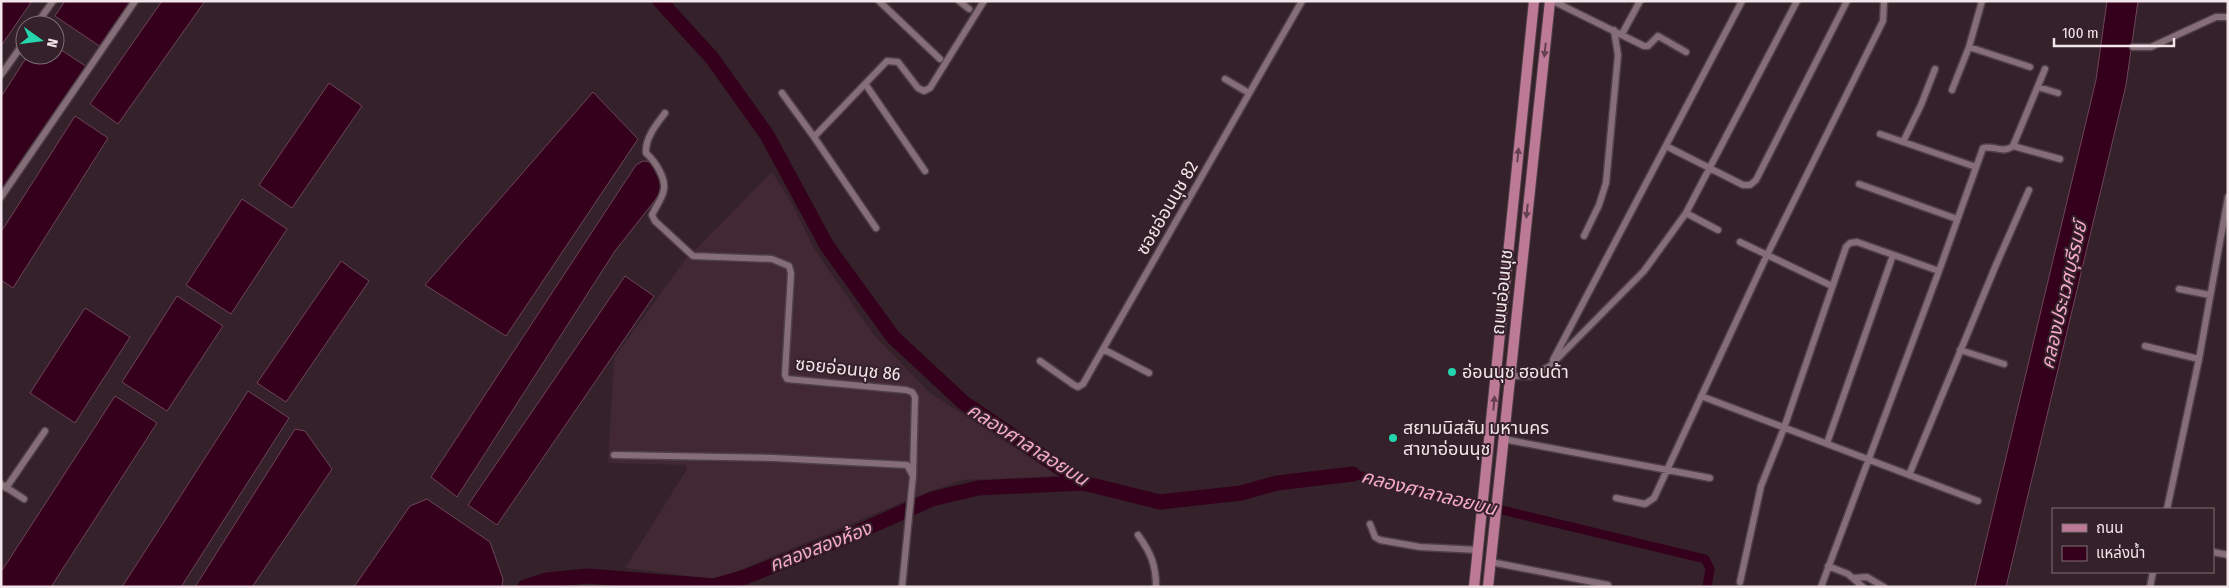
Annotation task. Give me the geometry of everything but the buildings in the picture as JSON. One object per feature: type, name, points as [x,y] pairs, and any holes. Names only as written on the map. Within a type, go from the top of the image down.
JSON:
[{"type":"main road","name":"ถนนอ่อนนุช","points":[[1474,587],[1534,1]]},
{"type":"main road","name":"ถนนอ่อนนุช","points":[[1488,587],[1551,1]]},
{"type":"street","points":[[43,15],[53,1]]},
{"type":"street","points":[[1,196],[135,1]]},
{"type":"street","points":[[879,1],[940,59]]},
{"type":"street","points":[[959,1],[969,9]]},
{"type":"street","points":[[814,137],[887,61],[894,60],[898,62],[918,88],[924,91],[930,88],[984,1]]},
{"type":"street","name":"ซอยอ่อนนุช 82","points":[[1040,361],[1078,387],[1083,384],[1302,1]]},
{"type":"street","points":[[1551,1],[1644,46],[1658,36],[1686,52]]},
{"type":"street","points":[[1622,34],[1640,1]]},
{"type":"street","points":[[1550,366],[1742,1]]},
{"type":"street","points":[[1510,376],[1532,376],[1550,366],[1644,271],[1686,213],[1797,1]]},
{"type":"street","points":[[1666,146],[1743,185],[1750,185],[1756,180],[1847,1]]},
{"type":"street","points":[[1616,498],[1644,504],[1654,498],[1767,255],[1883,21],[1884,1]]},
{"type":"street","points":[[1952,90],[1969,47],[1982,1]]},
{"type":"street","points":[[2133,47],[2151,47],[2216,17],[2228,17]]},
{"type":"street","points":[[1584,236],[1599,205],[1606,183],[1618,55],[1614,30]]},
{"type":"street","points":[[1969,47],[2030,67]]},
{"type":"street","points":[[1,75],[15,55]]},
{"type":"street","points":[[1903,142],[1921,105],[1935,69]]},
{"type":"street","points":[[1821,587],[1939,272],[1976,167],[1985,147],[2002,150],[2013,146],[2044,69]]},
{"type":"street","points":[[1225,79],[1249,93]]},
{"type":"street","points":[[866,85],[925,171]]},
{"type":"street","points":[[2038,87],[2058,93]]},
{"type":"street","points":[[782,93],[876,228]]},
{"type":"street","name":"ซอยอ่อนนุช 86","points":[[666,113],[655,126],[646,146],[646,154],[653,160],[663,180],[664,192],[652,215],[655,221],[693,256],[772,259],[789,266],[791,273],[784,375],[787,379],[906,390],[912,392],[915,397],[912,495],[902,587]]},
{"type":"street","points":[[1880,134],[1976,167]]},
{"type":"street","points":[[2013,146],[2060,160]]},
{"type":"street","points":[[1859,184],[1956,220]]},
{"type":"street","points":[[1909,475],[1960,350],[2029,190]]},
{"type":"street","points":[[2167,508],[2199,359],[2228,197]]},
{"type":"street","points":[[1686,213],[1718,230]]},
{"type":"street","points":[[1740,242],[1832,286]]},
{"type":"street","points":[[1740,582],[1761,486],[1784,428],[1846,247],[1850,243],[1857,242],[1939,272]]},
{"type":"street","points":[[1827,443],[1894,255]]},
{"type":"street","points":[[2179,289],[2210,295]]},
{"type":"street","points":[[2144,346],[2199,359]]},
{"type":"street","points":[[1103,349],[1149,374]]},
{"type":"street","points":[[1960,350],[2004,364]]},
{"type":"street","points":[[1701,396],[1978,501]]},
{"type":"street","points":[[24,500],[4,486],[45,431]]},
{"type":"street","points":[[1503,438],[1710,478]]},
{"type":"street","points":[[614,456],[774,458],[903,464],[907,465],[913,476]]},
{"type":"street","points":[[1370,524],[1375,537],[1380,540],[1420,547],[1479,550]]},
{"type":"street","points":[[1138,535],[1149,550],[1155,563],[1156,587]]},
{"type":"street","points":[[2214,552],[2228,555]]},
{"type":"street","points":[[1491,562],[1608,585]]},
{"type":"street","points":[[1828,566],[1848,574],[1863,587]]},
{"type":"street","points":[[2150,587],[2153,573]]},
{"type":"street","points":[[1854,578],[1866,577],[1884,587]]},
{"type":"shaded area","points":[[772,172],[793,205],[813,247],[873,334],[930,393],[1058,476],[963,480],[918,496],[728,575],[712,579],[625,568],[687,469],[685,465],[608,463],[614,358],[684,261]]},
{"type":"water","points":[[1,1],[32,1],[22,15],[15,15],[15,26],[1,46]]},
{"type":"water","points":[[65,1],[131,1],[101,47],[65,23],[65,15],[56,15]]},
{"type":"water","points":[[162,1],[205,1],[118,124],[90,104]]},
{"type":"water","name":"คลองประเวศบุรีรมย์","points":[[2107,1],[2138,1],[2126,85],[2006,587],[1975,587],[2096,80]]},
{"type":"water","points":[[65,53],[87,67],[1,198],[1,97],[22,65],[65,65]]},
{"type":"water","points":[[329,83],[362,106],[292,208],[259,185]]},
{"type":"water","points":[[593,92],[638,139],[506,336],[425,285]]},
{"type":"water","points":[[75,116],[108,138],[13,288],[1,280],[1,232]]},
{"type":"water","points":[[643,161],[659,168],[665,176],[667,185],[615,251],[457,497],[431,477],[636,165]]},
{"type":"water","points":[[242,199],[287,229],[231,314],[186,285]]},
{"type":"water","points":[[341,261],[369,281],[286,402],[257,383]]},
{"type":"water","points":[[625,276],[654,296],[497,525],[468,505]]},
{"type":"water","points":[[177,296],[223,326],[167,411],[122,382]]},
{"type":"water","points":[[85,308],[130,337],[75,423],[30,393]]},
{"type":"water","points":[[248,391],[289,418],[181,587],[122,587]]},
{"type":"water","points":[[115,396],[157,423],[51,587],[1,587],[1,572]]},
{"type":"water","points":[[295,429],[305,431],[332,469],[252,587],[195,587]]},
{"type":"water","points":[[427,499],[490,542],[503,579],[502,587],[354,587],[410,506]]},
{"type":"waterway","name":"คลองศาลาลอยบน","points":[[660,1],[712,58],[767,135],[827,246],[893,337],[964,403],[1083,483],[1160,502],[1241,493],[1277,483],[1353,474]]},
{"type":"waterway","name":"คลองศาลาลอยบน","points":[[1353,474],[1705,559],[1710,569],[1707,587]]},
{"type":"waterway","name":"คลองสองห้อง","points":[[525,587],[547,580],[588,576],[714,586],[745,577],[849,536],[932,499],[978,488],[1083,483]]},
{"type":"place","name":"อ่อนนุช ฮอนด้า","points":[[1452,372]]},
{"type":"place","name":"สยามนิสสัน มหานคร สาขาอ่อนนุช","points":[[1393,438]]}]
